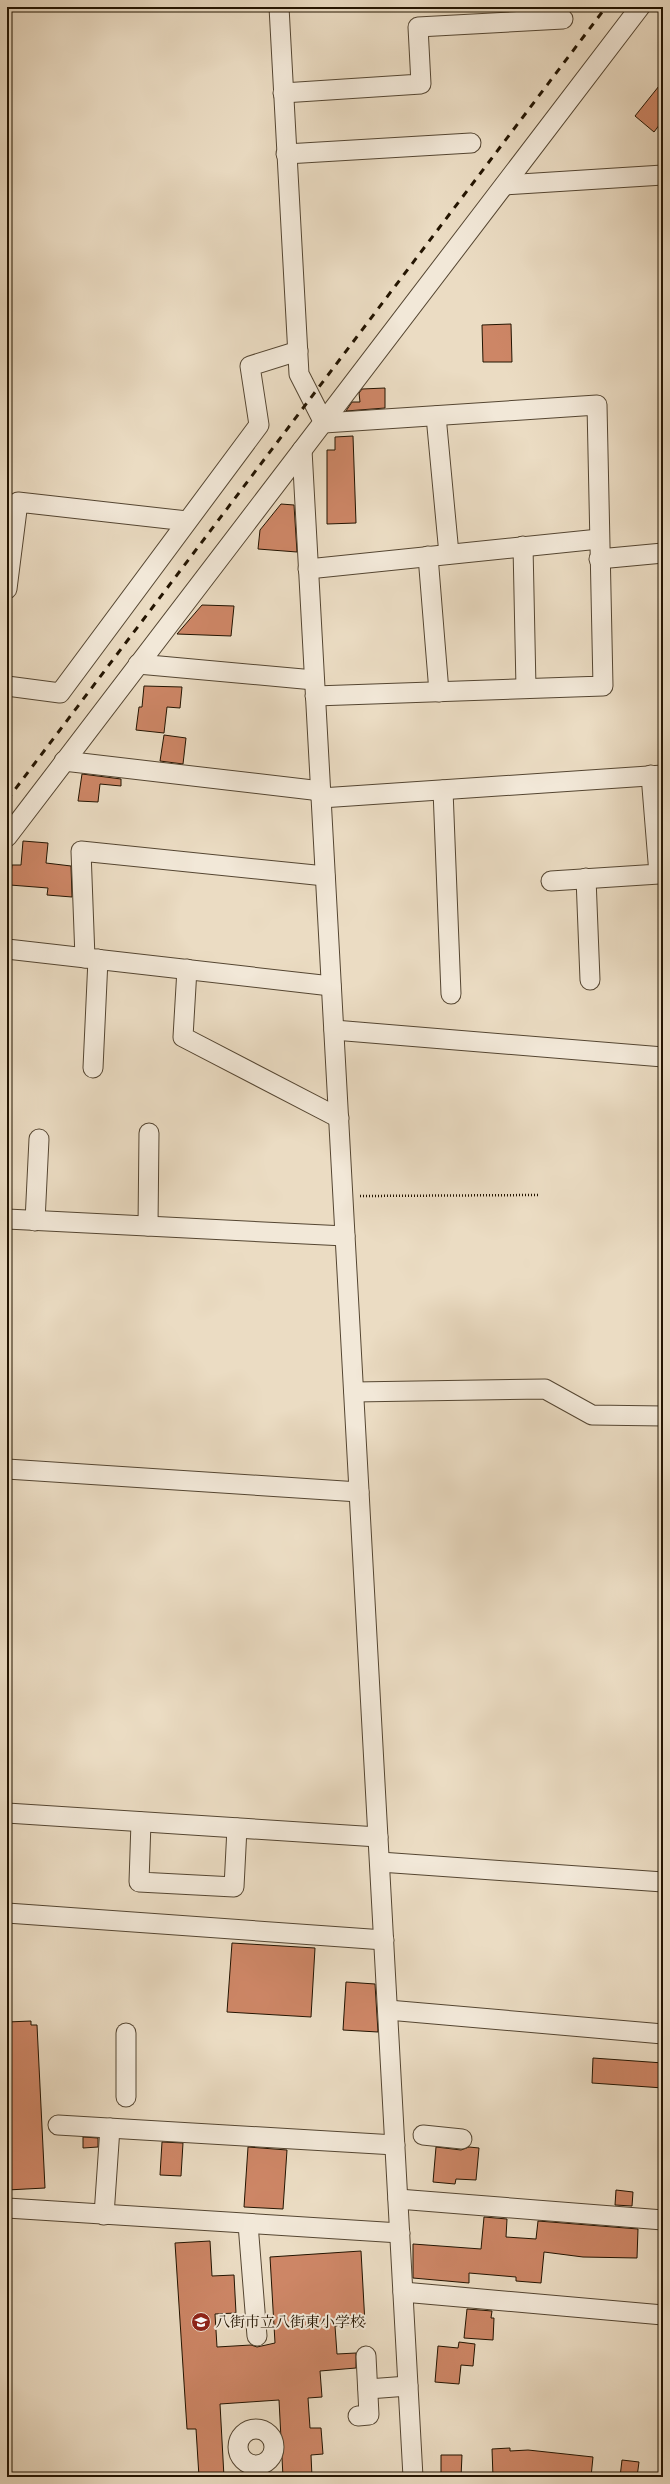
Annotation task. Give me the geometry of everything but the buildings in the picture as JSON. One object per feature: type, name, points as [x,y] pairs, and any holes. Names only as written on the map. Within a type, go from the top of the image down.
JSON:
[{"type":"street","points":[[279,7],[299,374],[324,423]]},
{"type":"street","points":[[7,837],[640,7]]},
{"type":"street","points":[[283,93],[421,84],[418,28],[563,19]]},
{"type":"street","points":[[286,154],[471,143]]},
{"type":"street","points":[[505,185],[663,175]]},
{"type":"street","points":[[7,686],[60,692],[259,425],[250,366],[298,351]]},
{"type":"street","points":[[138,664],[315,688],[439,692],[603,686],[599,559],[597,405],[324,423]]},
{"type":"street","points":[[436,416],[449,554]]},
{"type":"street","points":[[302,450],[413,2477]]},
{"type":"street","points":[[7,589],[18,502],[187,521]]},
{"type":"street","points":[[308,569],[599,539]]},
{"type":"street","points":[[523,546],[526,688]]},
{"type":"street","points":[[599,559],[663,553]]},
{"type":"street","points":[[428,556],[439,692]]},
{"type":"street","points":[[64,761],[321,795],[443,790],[657,775],[659,874],[551,881]]},
{"type":"street","points":[[443,790],[451,994]]},
{"type":"street","points":[[93,1068],[92,958],[81,851],[325,876]]},
{"type":"street","points":[[586,878],[590,980]]},
{"type":"street","points":[[7,948],[331,986]]},
{"type":"street","points":[[187,970],[183,1037],[339,1118]]},
{"type":"street","points":[[334,1030],[663,1057]]},
{"type":"street","points":[[148,1226],[149,1133]]},
{"type":"street","points":[[35,1220],[39,1139]]},
{"type":"street","points":[[7,1219],[345,1236]]},
{"type":"street","points":[[354,1392],[545,1389],[592,1415],[663,1416]]},
{"type":"street","points":[[7,1469],[359,1492]]},
{"type":"street","points":[[7,1813],[378,1837]]},
{"type":"street","points":[[141,1822],[139,1882],[234,1887],[237,1828]]},
{"type":"street","points":[[380,1862],[663,1882]]},
{"type":"street","points":[[7,1913],[384,1940]]},
{"type":"street","points":[[388,2010],[663,2034]]},
{"type":"street","points":[[126,2033],[126,2097]]},
{"type":"street","points":[[58,2125],[395,2145]]},
{"type":"street","points":[[104,2215],[110,2128]]},
{"type":"street","points":[[423,2135],[462,2139]]},
{"type":"street","points":[[398,2199],[663,2220]]},
{"type":"street","points":[[7,2208],[400,2233]]},
{"type":"street","points":[[248,2224],[257,2336]]},
{"type":"street","points":[[403,2292],[663,2315]]},
{"type":"street","points":[[358,2416],[369,2415],[366,2356]]},
{"type":"street","points":[[368,2389],[408,2386]]},
{"type":"path","points":[[343,1196],[539,1195]]},
{"type":"railway","points":[[7,800],[606,7]]},
{"type":"place","name":"八街市立八街東小学校","points":[[201,2322]]}]
